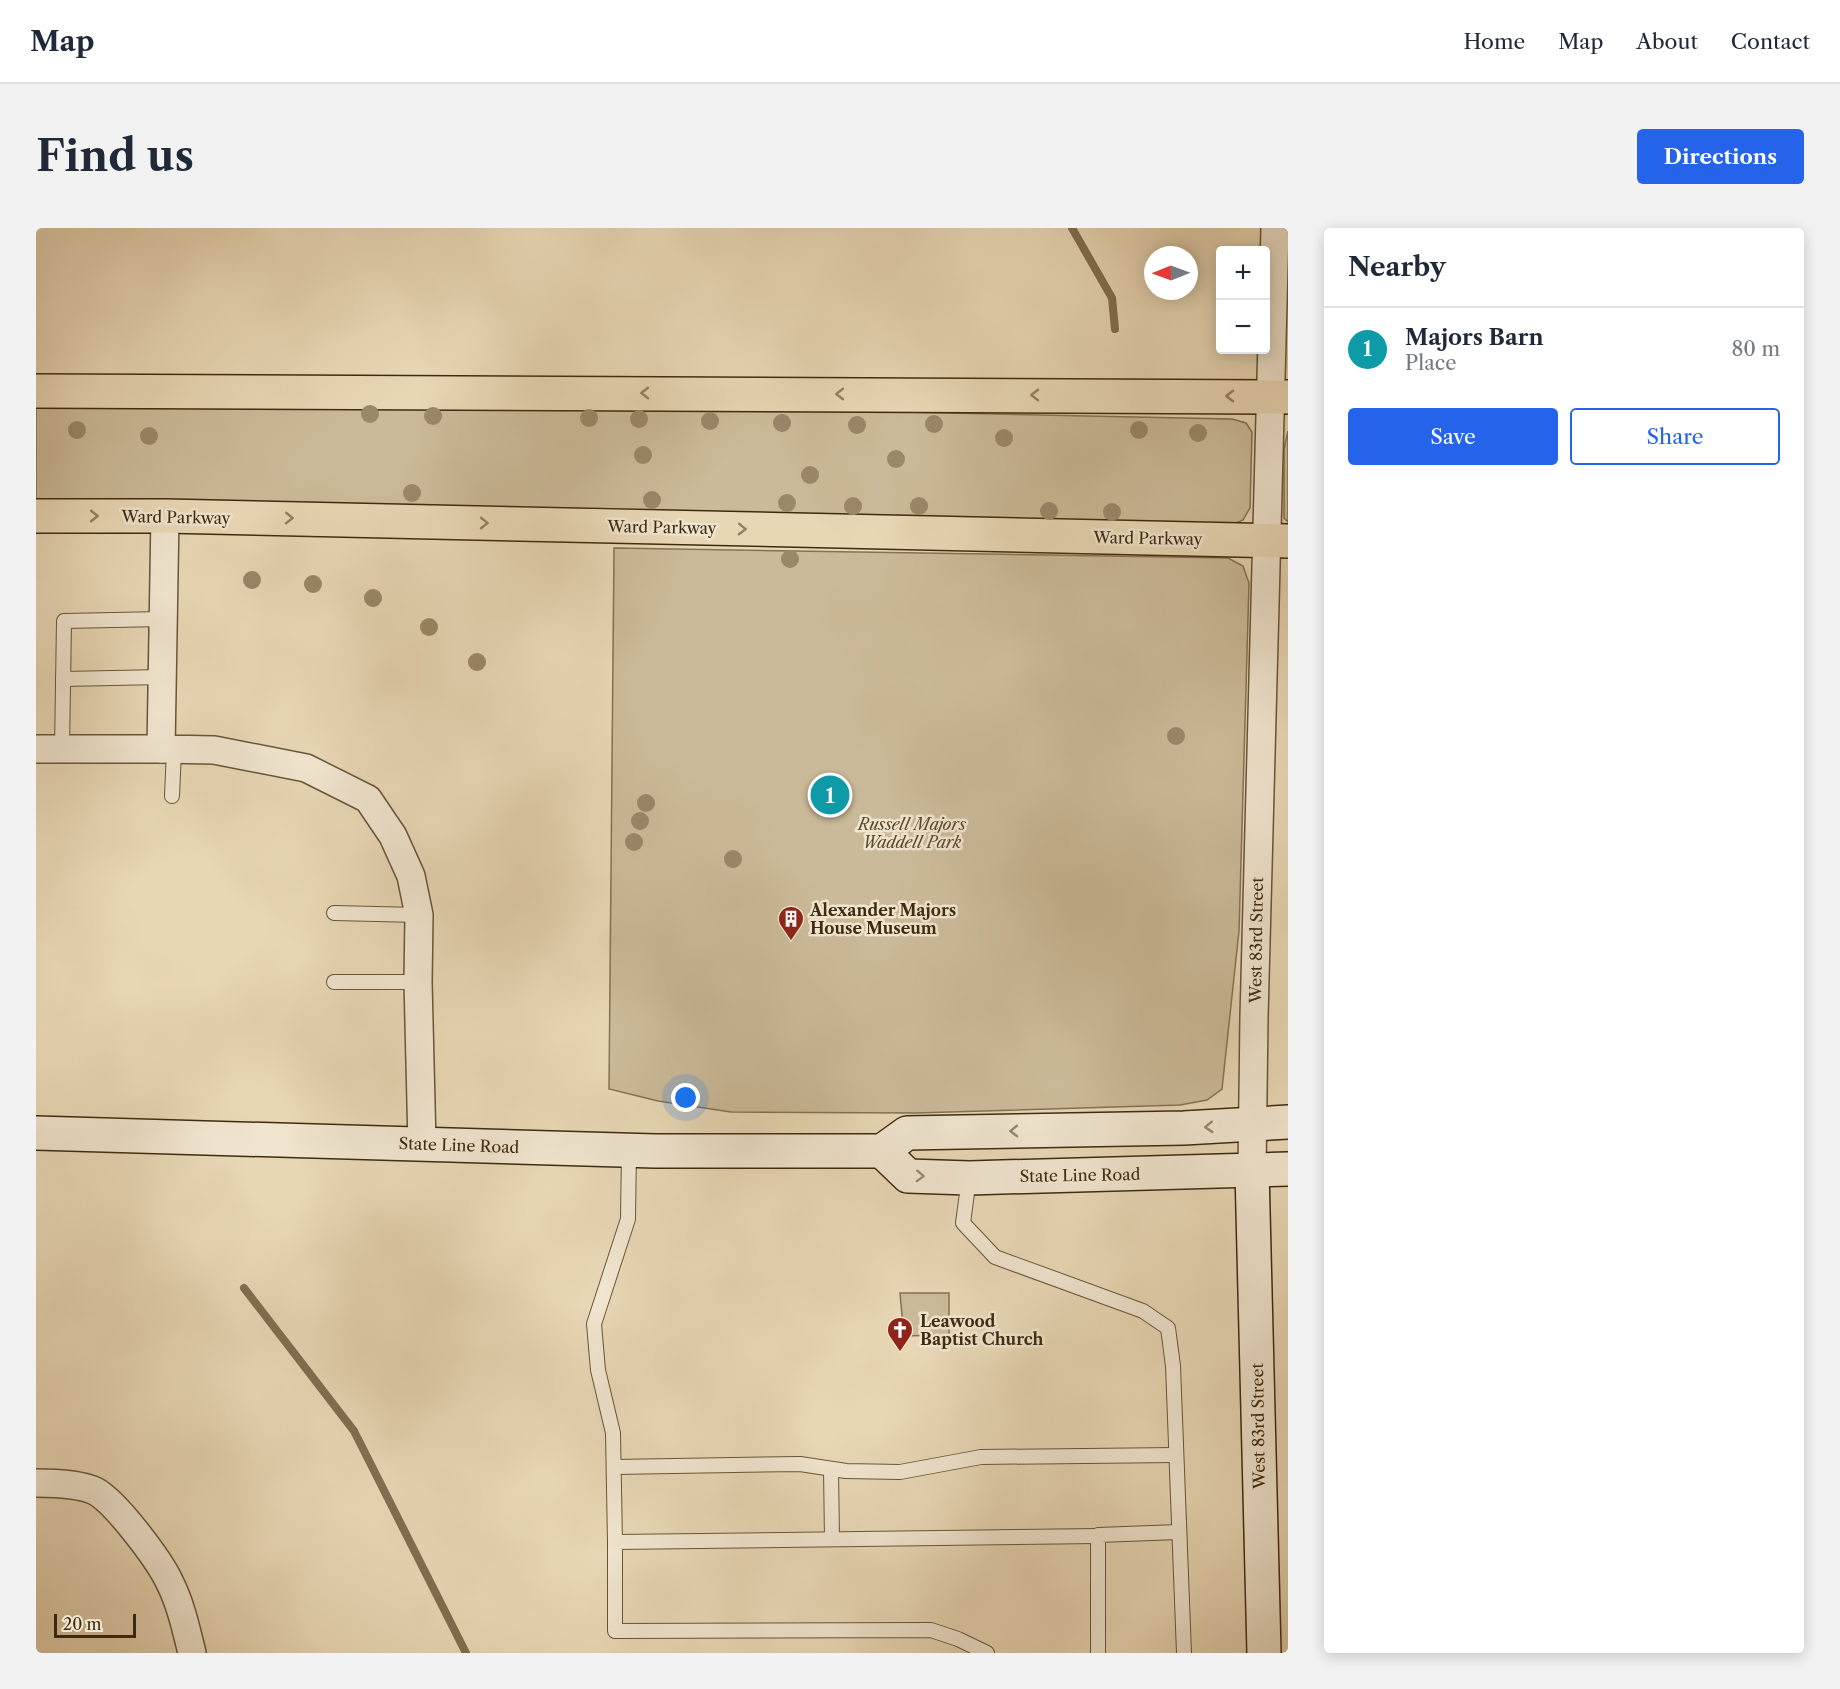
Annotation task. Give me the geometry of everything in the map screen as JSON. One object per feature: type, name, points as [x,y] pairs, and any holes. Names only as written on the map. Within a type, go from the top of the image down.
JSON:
[{"type":"main road","points":[[36,391],[1279,396]]},
{"type":"main road","name":"Ward Parkway","points":[[36,516],[165,516],[1277,541]]},
{"type":"main road","points":[[882,1151],[907,1133],[1172,1128],[1288,1122]]},
{"type":"main road","name":"State Line Road","points":[[36,1133],[629,1150],[882,1151],[908,1176],[969,1178],[1288,1169]]},
{"type":"main road","name":"West 83rd Street","points":[[1252,1171],[1264,1653]]},
{"type":"street","name":"West 83rd Street","points":[[1252,1171],[1252,1125],[1277,541],[1279,396],[1275,228]]},
{"type":"street","points":[[165,516],[162,677],[168,749]]},
{"type":"street","points":[[49,749],[214,750],[306,768],[368,799],[393,836],[411,876],[419,915],[418,982],[422,1144]]},
{"type":"street","points":[[36,1483],[59,1483],[95,1491],[127,1519],[170,1581],[192,1653]]},
{"type":"lane","points":[[49,749],[63,679],[64,621],[163,619]]},
{"type":"lane","points":[[63,679],[162,677]]},
{"type":"lane","points":[[168,749],[172,796]]},
{"type":"lane","points":[[334,913],[419,915]]},
{"type":"lane","points":[[334,982],[418,982]]},
{"type":"lane","points":[[629,1150],[628,1219],[594,1324],[598,1370],[613,1433],[615,1631],[932,1630],[987,1653]]},
{"type":"lane","points":[[969,1178],[963,1223],[995,1257],[1143,1311],[1168,1328],[1173,1366],[1184,1653]]},
{"type":"lane","points":[[614,1467],[800,1464],[846,1471],[900,1472],[981,1458],[1176,1455]]},
{"type":"lane","points":[[831,1469],[832,1539]]},
{"type":"lane","points":[[615,1542],[1098,1536],[1179,1532]]},
{"type":"lane","points":[[1098,1536],[1098,1653]]},
{"type":"green space","points":[[620,406],[1232,419],[1246,423],[1252,432],[1250,508],[1243,520],[1231,525],[36,503],[36,407]]},
{"type":"green space","points":[[1288,431],[1288,522],[1284,518],[1284,449]]},
{"type":"green space","name":"Russell Majors Waddell Park","points":[[614,548],[1228,558],[1243,566],[1249,583],[1239,931],[1222,1089],[1207,1100],[1180,1105],[916,1113],[731,1112],[658,1101],[609,1089]]},
{"type":"green space","points":[[900,1293],[949,1293],[949,1335],[901,1336],[900,1330],[903,1326]]},
{"type":"waterway","points":[[1072,228],[1112,298],[1115,329]]},
{"type":"waterway","points":[[244,1288],[354,1431],[466,1653]]},
{"type":"place","name":"Majors Barn","points":[[830,795]]},
{"type":"place","name":"Alexander Majors House Museum","points":[[791,942]]},
{"type":"place","name":"Leawood Baptist Church","points":[[900,1353]]}]
